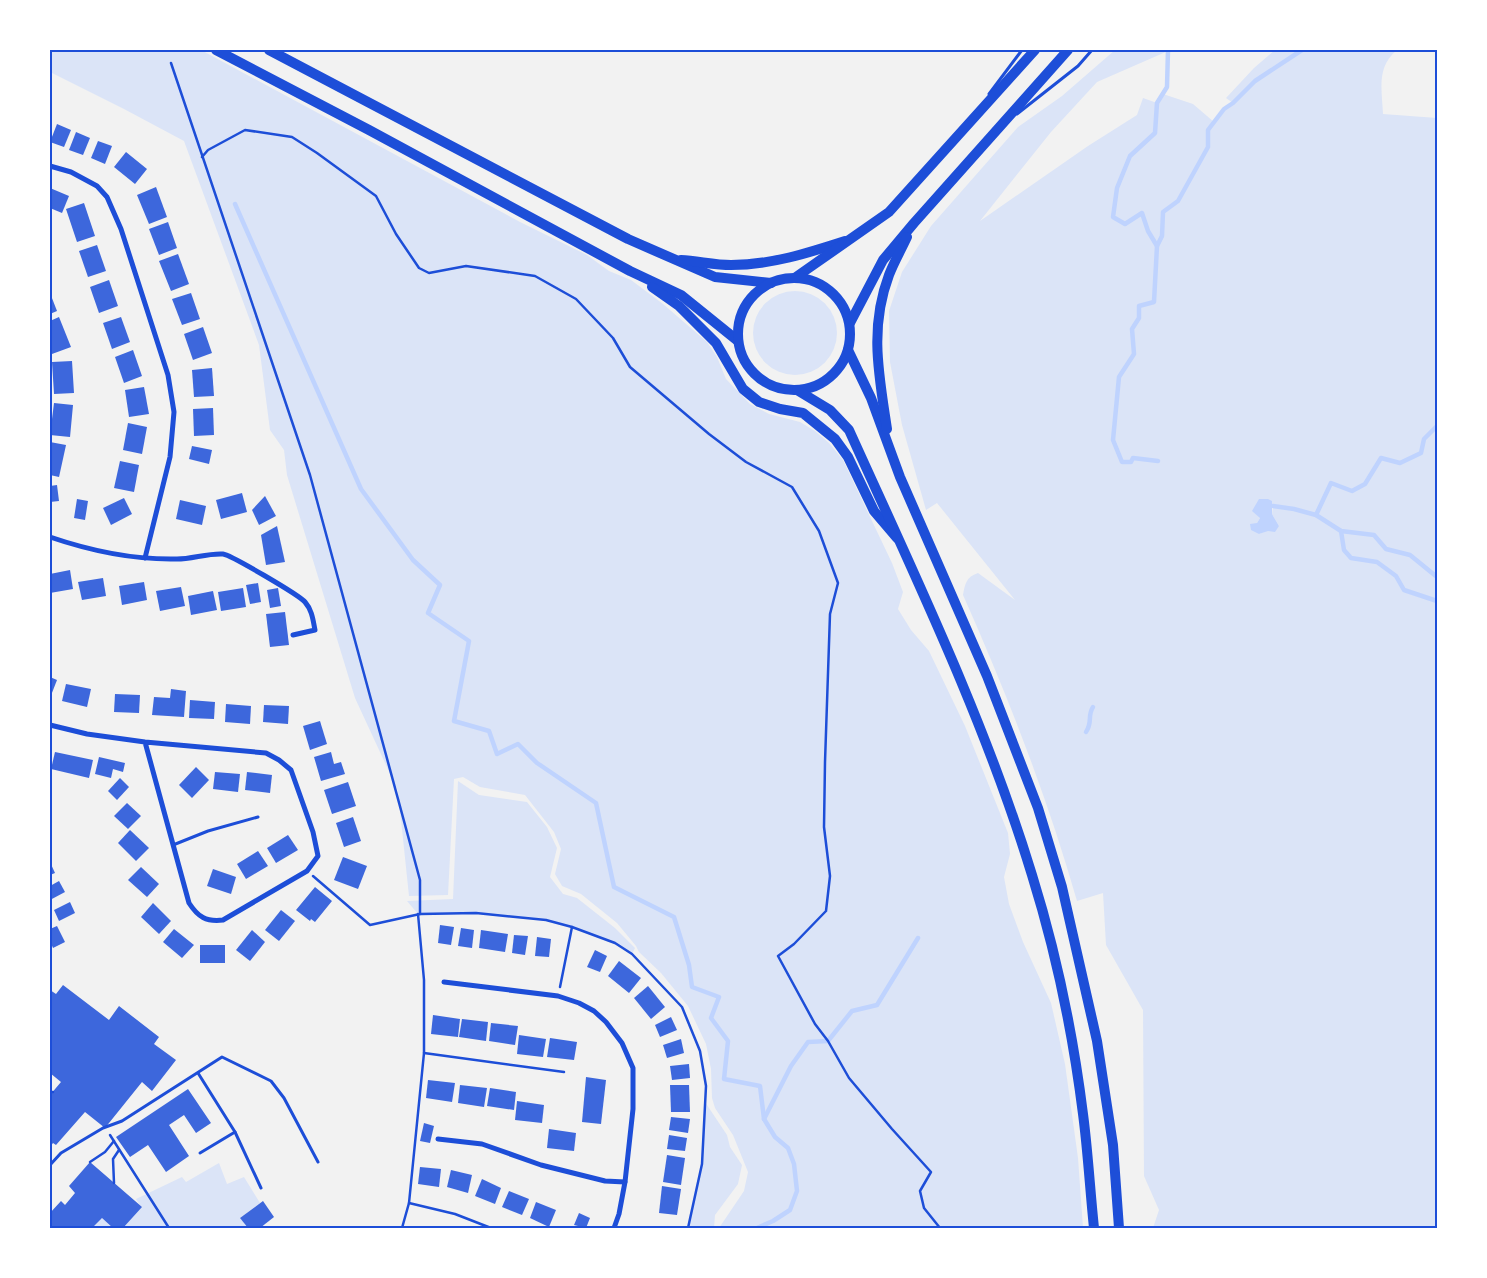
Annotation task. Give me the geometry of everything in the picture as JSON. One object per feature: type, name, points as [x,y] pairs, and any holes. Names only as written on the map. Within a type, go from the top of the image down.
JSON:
[{"type":"main road","points":[[216,50],[630,271],[681,295],[738,341]]},
{"type":"main road","points":[[269,50],[628,239],[672,260],[715,276],[771,283]]},
{"type":"main road","points":[[796,278],[889,212],[1035,50]]},
{"type":"main road","points":[[850,323],[883,260],[1068,50]]},
{"type":"main road","points":[[890,449],[877,363],[878,316],[889,274],[914,223]]},
{"type":"main road","points":[[672,260],[729,265],[755,264],[804,254],[850,240]]},
{"type":"main road","points":[[630,271],[679,306],[716,343],[743,389],[759,402],[803,414],[835,439],[848,458],[874,511],[899,541]]},
{"type":"main road","points":[[796,278],[815,281],[831,291],[843,306],[850,323],[848,350],[841,366],[829,378],[814,387],[797,390],[780,388],[765,382],[752,371],[743,357],[738,341],[739,323],[745,306],[756,292],[771,283],[783,279],[796,278]]},
{"type":"main road","points":[[848,350],[870,398],[900,477],[987,676],[1038,808],[1062,886],[1097,1041],[1113,1145],[1119,1228]]},
{"type":"main road","points":[[797,390],[830,410],[850,430],[965,687],[1010,809],[1032,875],[1050,939],[1066,1012],[1083,1114],[1094,1228]]},
{"type":"street","points":[[50,166],[71,172],[97,186],[107,197],[121,229],[168,375],[174,412],[171,448],[145,558]]},
{"type":"street","points":[[50,537],[110,554],[145,558],[178,559],[224,554],[283,586],[304,600],[311,612],[315,630],[293,635]]},
{"type":"street","points":[[50,725],[87,734],[145,742],[266,753],[279,760],[291,770],[315,839],[318,856],[307,871],[223,920],[203,919],[189,903],[145,742]]},
{"type":"street","points":[[444,982],[558,996],[579,1003],[594,1011],[606,1022],[622,1043],[633,1068],[633,1108],[620,1214],[614,1228]]},
{"type":"street","points":[[438,1139],[482,1144],[541,1165],[605,1181],[624,1182]]},
{"type":"lane","points":[[962,131],[1022,50]]},
{"type":"lane","points":[[999,128],[1078,66],[1092,50]]},
{"type":"lane","points":[[173,844],[208,831],[258,818]]},
{"type":"lane","points":[[50,1165],[61,1152],[122,1121],[222,1057],[271,1081],[284,1098],[318,1162]]},
{"type":"lane","points":[[198,1073],[235,1132],[261,1188]]},
{"type":"lane","points":[[200,1152],[235,1132]]},
{"type":"path","points":[[171,64],[310,475],[420,880],[419,914],[424,980],[424,1053],[409,1203],[402,1228]]},
{"type":"path","points":[[202,157],[208,150],[245,130],[292,137],[376,196],[396,234],[420,268],[429,273],[466,266],[535,276],[576,299],[613,338],[630,367],[709,434],[746,462],[792,487],[819,531],[838,583],[830,614],[825,762],[824,828],[830,876],[826,911],[794,944],[778,956],[815,1024],[828,1041],[849,1078],[931,1172],[920,1191],[924,1208],[940,1228]]},
{"type":"path","points":[[307,871],[370,926],[419,914],[476,913],[546,920],[572,927],[615,943],[632,954],[682,1007],[700,1051],[706,1086],[702,1164],[688,1228]]},
{"type":"path","points":[[558,996],[572,927]]},
{"type":"path","points":[[424,1053],[564,1072]]},
{"type":"path","points":[[105,1128],[169,1228]]},
{"type":"path","points":[[90,1162],[105,1152],[114,1141]]},
{"type":"path","points":[[114,1183],[113,1159],[119,1150]]},
{"type":"path","points":[[409,1203],[455,1214],[491,1228]]},
{"type":"shaded area","points":[[50,50],[201,50],[520,222],[587,255],[609,271],[631,280],[663,304],[707,342],[717,357],[726,379],[750,404],[769,414],[800,422],[815,431],[829,443],[843,460],[892,563],[903,592],[898,609],[911,630],[929,651],[965,726],[1008,833],[1010,854],[1004,877],[1009,904],[1023,942],[1051,1003],[1065,1064],[1078,1158],[1083,1228],[719,1228],[744,1191],[748,1172],[733,1135],[715,1108],[712,1098],[711,1069],[706,1044],[688,1006],[661,973],[639,952],[617,923],[581,894],[562,886],[555,874],[561,849],[554,832],[525,795],[480,787],[463,777],[454,779],[448,895],[409,896],[398,791],[355,698],[287,475],[284,450],[270,430],[259,345],[184,141],[50,72]]},
{"type":"shaded area","points":[[1115,50],[1168,51],[1097,82],[1051,132],[980,221],[1088,146],[1137,115],[1143,98],[1157,103],[1163,94],[1193,104],[1214,122],[1224,109],[1233,103],[1226,98],[1254,68],[1275,50],[1397,50],[1390,57],[1383,71],[1381,88],[1383,114],[1437,118],[1437,1228],[1153,1228],[1159,1210],[1144,1176],[1143,1010],[1106,945],[1103,893],[1077,901],[1039,784],[995,670],[963,595],[964,587],[971,577],[978,573],[1015,600],[937,503],[926,510],[902,425],[890,362],[889,311],[902,272],[931,226],[1018,127],[1062,96]],"holes":[[[1256,506],[1273,506],[1272,514],[1279,526],[1259,534],[1257,523],[1260,518]]]},
{"type":"shaded area","points":[[795,291],[811,294],[825,303],[834,317],[837,333],[834,349],[825,363],[811,372],[795,375],[779,372],[765,363],[756,349],[753,333],[756,317],[765,303],[779,294]]},
{"type":"shaded area","points":[[458,781],[479,795],[527,802],[547,827],[557,848],[550,877],[563,894],[577,898],[615,928],[635,948],[632,954],[607,940],[582,930],[555,923],[501,915],[418,914],[407,901],[453,899]]},
{"type":"shaded area","points":[[705,1102],[727,1135],[730,1147],[742,1165],[738,1184],[715,1215],[714,1228],[688,1228],[702,1164]]},
{"type":"shaded area","points":[[219,1163],[227,1184],[244,1177],[260,1203],[240,1218],[248,1228],[123,1228],[141,1207],[136,1199],[182,1177],[186,1182]]},
{"type":"shaded area","points":[[102,1218],[113,1228],[92,1228]]},
{"type":"water","points":[[1259,499],[1272,501],[1272,514],[1279,526],[1275,532],[1268,531],[1259,534],[1251,530],[1250,524],[1257,523],[1260,518],[1252,511]]},
{"type":"building","points":[[57,124],[71,130],[64,147],[50,142]]},
{"type":"building","points":[[76,132],[90,138],[83,155],[69,150]]},
{"type":"building","points":[[98,141],[112,146],[105,164],[91,158]]},
{"type":"building","points":[[126,152],[147,169],[135,184],[114,167]]},
{"type":"building","points":[[156,187],[167,217],[149,224],[137,195]]},
{"type":"building","points":[[50,188],[69,196],[62,213],[50,208]]},
{"type":"building","points":[[84,203],[95,236],[77,242],[66,209]]},
{"type":"building","points":[[168,222],[177,248],[159,255],[149,229]]},
{"type":"building","points":[[97,245],[106,271],[88,277],[79,251]]},
{"type":"building","points":[[178,254],[189,284],[171,291],[159,261]]},
{"type":"building","points":[[109,280],[118,306],[99,313],[90,287]]},
{"type":"building","points":[[50,293],[57,311],[50,314]]},
{"type":"building","points":[[191,293],[200,319],[182,325],[172,299]]},
{"type":"building","points":[[59,317],[71,347],[52,354],[50,348],[50,321]]},
{"type":"building","points":[[121,317],[130,342],[112,349],[103,323]]},
{"type":"building","points":[[203,327],[212,353],[193,360],[184,334]]},
{"type":"building","points":[[133,350],[142,376],[124,383],[115,357]]},
{"type":"building","points":[[72,361],[74,393],[54,394],[52,362]]},
{"type":"building","points":[[212,368],[214,396],[194,397],[192,370]]},
{"type":"building","points":[[144,387],[149,414],[129,417],[125,390]]},
{"type":"building","points":[[54,403],[73,405],[70,437],[50,435]]},
{"type":"building","points":[[213,408],[214,435],[194,436],[193,409]]},
{"type":"building","points":[[128,423],[147,427],[142,454],[123,450]]},
{"type":"building","points":[[50,442],[66,445],[59,477],[50,475]]},
{"type":"building","points":[[192,446],[212,450],[209,464],[189,459]]},
{"type":"building","points":[[120,461],[139,465],[134,492],[114,488]]},
{"type":"building","points":[[57,485],[59,501],[50,502],[50,486]]},
{"type":"building","points":[[242,493],[247,512],[221,519],[216,500]]},
{"type":"building","points":[[265,496],[276,516],[259,525],[252,510]]},
{"type":"building","points":[[124,498],[132,514],[111,525],[103,508]]},
{"type":"building","points":[[77,499],[88,501],[85,520],[74,518]]},
{"type":"building","points":[[180,500],[206,506],[202,525],[176,519]]},
{"type":"building","points":[[277,526],[285,562],[266,565],[261,535]]},
{"type":"building","points":[[70,570],[73,589],[50,593],[50,574]]},
{"type":"building","points":[[103,578],[106,596],[82,600],[78,582]]},
{"type":"building","points":[[144,582],[147,600],[122,605],[119,586]]},
{"type":"building","points":[[258,583],[261,602],[250,604],[246,585]]},
{"type":"building","points":[[181,587],[185,606],[160,611],[156,591]]},
{"type":"building","points":[[243,588],[246,607],[221,611],[218,592]]},
{"type":"building","points":[[278,588],[281,606],[270,608],[267,590]]},
{"type":"building","points":[[213,591],[217,610],[191,615],[188,596]]},
{"type":"building","points":[[285,612],[289,645],[270,647],[266,614]]},
{"type":"building","points":[[50,677],[57,680],[50,698]]},
{"type":"building","points":[[66,684],[91,689],[87,707],[62,701]]},
{"type":"building","points":[[171,689],[186,691],[184,717],[152,715],[154,697],[170,698]]},
{"type":"building","points":[[115,694],[140,695],[139,713],[114,712]]},
{"type":"building","points":[[190,700],[215,702],[214,719],[189,718]]},
{"type":"building","points":[[226,704],[251,706],[250,724],[225,722]]},
{"type":"building","points":[[264,705],[289,706],[288,724],[263,722]]},
{"type":"building","points":[[320,721],[327,744],[310,750],[303,726]]},
{"type":"building","points":[[55,752],[93,760],[89,778],[51,769]]},
{"type":"building","points":[[331,752],[334,764],[341,762],[345,774],[321,781],[314,757]]},
{"type":"building","points":[[99,757],[125,763],[123,772],[113,769],[111,778],[95,774]]},
{"type":"building","points":[[196,767],[209,780],[192,798],[179,785]]},
{"type":"building","points":[[215,772],[240,774],[238,792],[213,789]]},
{"type":"building","points":[[247,772],[272,775],[270,793],[245,790]]},
{"type":"building","points":[[120,778],[129,787],[117,800],[108,791]]},
{"type":"building","points":[[348,782],[356,806],[332,814],[324,790]]},
{"type":"building","points":[[127,803],[141,816],[128,829],[114,816]]},
{"type":"building","points":[[353,817],[361,841],[344,847],[336,823]]},
{"type":"building","points":[[130,830],[149,848],[136,861],[118,843]]},
{"type":"building","points":[[288,835],[298,850],[276,863],[267,848]]},
{"type":"building","points":[[258,851],[268,866],[246,879],[237,864]]},
{"type":"building","points":[[343,857],[367,866],[358,889],[334,880]]},
{"type":"building","points":[[50,862],[55,873],[50,875]]},
{"type":"building","points":[[141,867],[159,884],[147,897],[128,880]]},
{"type":"building","points":[[213,869],[236,877],[231,894],[207,886]]},
{"type":"building","points":[[59,881],[65,892],[50,900],[50,886]]},
{"type":"building","points":[[315,887],[332,901],[315,922],[311,919],[310,921],[296,910]]},
{"type":"building","points":[[70,902],[75,913],[59,921],[54,910]]},
{"type":"building","points":[[153,903],[171,921],[159,934],[141,917]]},
{"type":"building","points":[[281,910],[295,921],[279,941],[265,930]]},
{"type":"building","points":[[440,925],[454,927],[451,945],[438,943]]},
{"type":"building","points":[[57,926],[65,942],[53,948],[50,941],[50,929]]},
{"type":"building","points":[[461,928],[474,930],[472,948],[458,946]]},
{"type":"building","points":[[174,929],[194,945],[182,958],[163,942]]},
{"type":"building","points":[[252,930],[265,942],[250,961],[236,950]]},
{"type":"building","points":[[481,930],[508,934],[505,952],[479,948]]},
{"type":"building","points":[[514,935],[528,936],[525,955],[512,953]]},
{"type":"building","points":[[537,937],[551,939],[549,957],[535,956]]},
{"type":"building","points":[[200,945],[225,945],[225,963],[200,963]]},
{"type":"building","points":[[595,950],[607,956],[600,972],[587,967]]},
{"type":"building","points":[[619,961],[641,978],[629,993],[608,976]]},
{"type":"building","points":[[63,985],[109,1020],[119,1006],[159,1037],[154,1044],[176,1060],[152,1091],[142,1082],[105,1128],[85,1112],[56,1145],[53,1143],[50,1147],[50,1095],[61,1082],[50,1073],[50,990],[56,994]]},
{"type":"building","points":[[648,986],[665,1007],[651,1019],[634,998]]},
{"type":"building","points":[[433,1015],[460,1019],[458,1037],[431,1034]]},
{"type":"building","points":[[671,1017],[677,1030],[660,1037],[655,1025]]},
{"type":"building","points":[[462,1019],[488,1022],[486,1041],[459,1037]]},
{"type":"building","points":[[491,1023],[518,1026],[515,1045],[489,1041]]},
{"type":"building","points":[[519,1035],[546,1039],[543,1057],[517,1054]]},
{"type":"building","points":[[550,1038],[577,1042],[574,1060],[547,1057]]},
{"type":"building","points":[[681,1039],[684,1053],[667,1058],[663,1045]]},
{"type":"building","points":[[689,1064],[690,1078],[672,1080],[670,1066]]},
{"type":"building","points":[[586,1077],[606,1080],[601,1124],[582,1122]]},
{"type":"building","points":[[428,1080],[455,1083],[452,1102],[426,1098]]},
{"type":"building","points":[[460,1085],[487,1088],[484,1107],[458,1103]]},
{"type":"building","points":[[670,1085],[689,1085],[690,1112],[671,1112]]},
{"type":"building","points":[[490,1088],[516,1092],[514,1110],[487,1106]]},
{"type":"building","points":[[188,1089],[211,1123],[196,1133],[184,1115],[169,1125],[189,1156],[166,1172],[148,1145],[130,1157],[116,1137]]},
{"type":"building","points":[[517,1101],[544,1105],[542,1123],[515,1120]]},
{"type":"building","points":[[671,1117],[690,1119],[688,1133],[669,1130]]},
{"type":"building","points":[[424,1123],[434,1126],[430,1143],[420,1141]]},
{"type":"building","points":[[549,1129],[576,1133],[574,1151],[547,1148]]},
{"type":"building","points":[[669,1135],[687,1138],[685,1151],[667,1149]]},
{"type":"building","points":[[667,1155],[685,1158],[681,1185],[663,1182]]},
{"type":"building","points":[[90,1162],[142,1207],[123,1228],[113,1228],[102,1218],[92,1228],[50,1228],[50,1213],[61,1201],[65,1205],[75,1193],[69,1186]]},
{"type":"building","points":[[420,1167],[441,1169],[439,1187],[418,1184]]},
{"type":"building","points":[[451,1170],[472,1175],[468,1193],[447,1187]]},
{"type":"building","points":[[482,1179],[501,1188],[495,1204],[475,1196]]},
{"type":"building","points":[[662,1186],[681,1189],[677,1215],[659,1213]]},
{"type":"building","points":[[509,1191],[529,1199],[522,1215],[502,1207]]},
{"type":"building","points":[[263,1201],[274,1217],[260,1228],[248,1228],[240,1218]]},
{"type":"building","points":[[536,1202],[556,1210],[549,1227],[530,1218]]},
{"type":"building","points":[[579,1213],[590,1218],[586,1228],[574,1225]]},
{"type":"waterway","points":[[1158,461],[1133,458],[1131,462],[1122,462],[1113,440],[1119,377],[1134,354],[1132,329],[1139,318],[1139,306],[1154,302],[1157,246],[1148,231],[1142,213],[1125,224],[1113,217],[1117,188],[1130,156],[1155,133],[1157,103],[1167,87],[1168,50]]},
{"type":"waterway","points":[[1157,246],[1162,236],[1163,212],[1178,201],[1208,147],[1208,130],[1224,109],[1233,103],[1255,81],[1302,50]]},
{"type":"waterway","points":[[235,204],[361,489],[413,560],[440,585],[428,613],[469,641],[454,721],[489,731],[497,754],[518,744],[537,763],[596,803],[614,887],[674,917],[689,965],[692,987],[719,997],[711,1018],[728,1041],[724,1079],[760,1086],[764,1119],[775,1137],[788,1148],[794,1164],[797,1191],[790,1210],[773,1221],[757,1228]]},
{"type":"waterway","points":[[1316,515],[1331,483],[1352,491],[1365,484],[1381,458],[1400,463],[1421,453],[1424,439],[1437,426]]},
{"type":"waterway","points":[[1273,506],[1316,515],[1341,531],[1374,535],[1386,549],[1410,555],[1437,577]]},
{"type":"waterway","points":[[1341,531],[1344,550],[1351,558],[1377,562],[1396,576],[1404,590],[1437,601]]},
{"type":"waterway","points":[[1086,732],[1093,707]]},
{"type":"waterway","points":[[764,1119],[791,1066],[808,1042],[828,1041],[852,1011],[877,1005],[918,938]]}]
